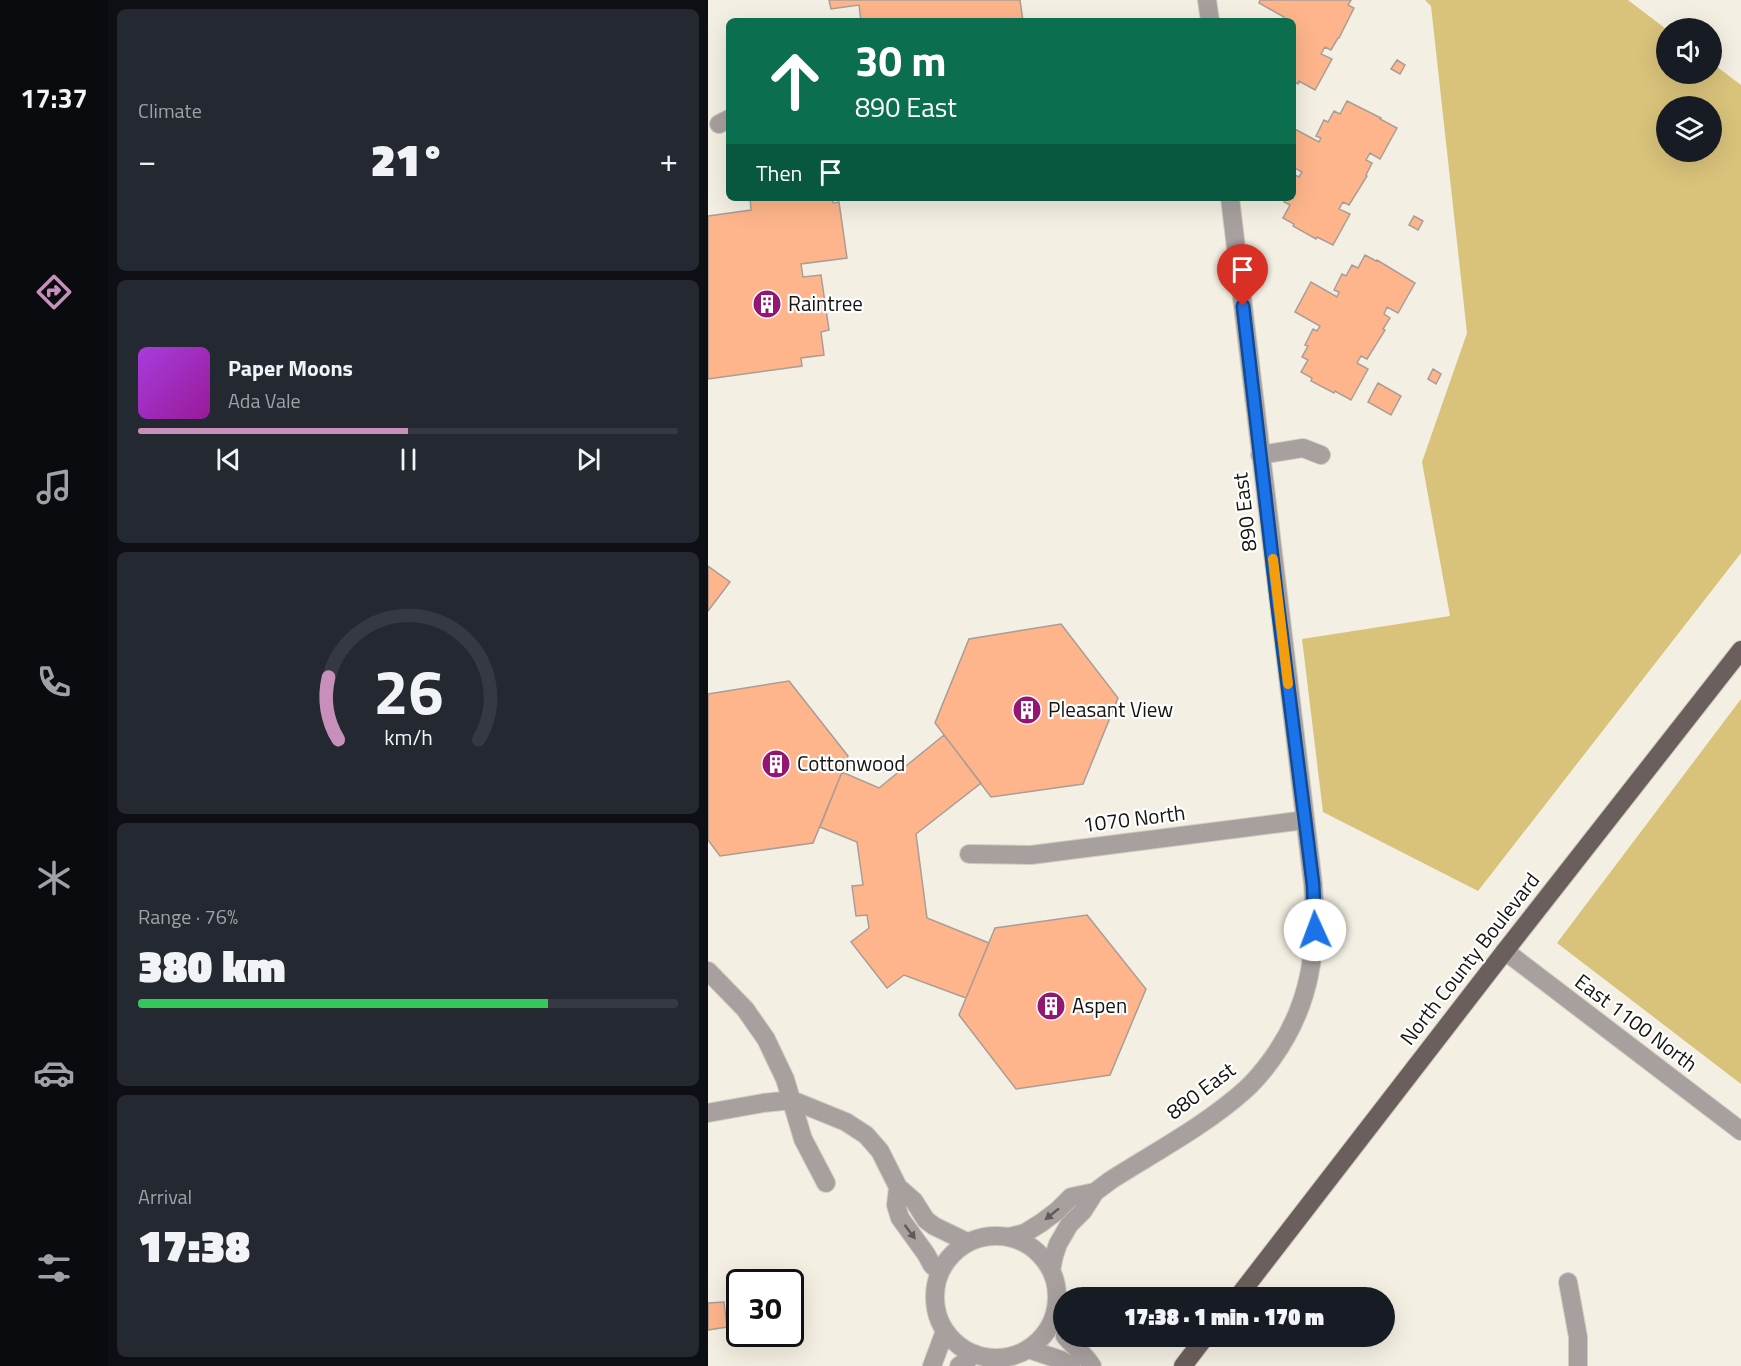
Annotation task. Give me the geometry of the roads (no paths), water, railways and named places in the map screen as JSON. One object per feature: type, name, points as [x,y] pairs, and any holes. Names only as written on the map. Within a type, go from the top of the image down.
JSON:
[{"type":"main road","name":"North County Boulevard","points":[[1245,1287],[1741,650]]},
{"type":"main road","points":[[1183,1366],[1198,1347]]},
{"type":"street","points":[[1207,0],[1210,18]]},
{"type":"street","name":"890 East","points":[[1230,201],[1305,820]]},
{"type":"street","points":[[1260,455],[1303,448],[1321,455]]},
{"type":"street","name":"1070 North","points":[[969,855],[1031,855],[1305,820]]},
{"type":"street","name":"880 East","points":[[1051,1270],[1063,1234],[1083,1211],[1095,1192],[1225,1106],[1246,1089],[1265,1069],[1293,1025],[1309,980],[1313,955],[1315,907],[1305,820]]},
{"type":"street","name":"East 1100 North","points":[[1505,951],[1741,1131]]},
{"type":"street","points":[[708,971],[745,1009],[766,1039],[785,1079],[803,1140],[826,1183]]},
{"type":"street","points":[[708,1113],[792,1100],[839,1119],[866,1135],[879,1151],[898,1186],[914,1201],[926,1220],[967,1242]]},
{"type":"street","points":[[898,1186],[896,1204],[900,1218],[939,1272]]},
{"type":"street","name":"880 East","points":[[1008,1237],[1025,1233],[1033,1228],[1057,1211],[1071,1197],[1095,1192]]},
{"type":"street","points":[[1053,1333],[1042,1337],[1028,1349],[1011,1356],[993,1358],[975,1354],[958,1345],[945,1331],[937,1312],[934,1292],[939,1272],[951,1255],[967,1242],[987,1236],[1008,1237],[1026,1243],[1041,1255],[1051,1270],[1057,1287]]},
{"type":"street","points":[[1568,1282],[1578,1337],[1578,1366]]},
{"type":"street","points":[[932,1366],[945,1331]]},
{"type":"street","points":[[1077,1347],[1092,1366]]},
{"type":"street","points":[[1028,1349],[1061,1360],[1071,1366]]},
{"type":"street","points":[[959,1366],[975,1354]]},
{"type":"place","name":"Raintree","points":[[767,304]]},
{"type":"place","name":"Pleasant View","points":[[1027,710]]},
{"type":"place","name":"Cottonwood","points":[[776,764]]},
{"type":"place","name":"Aspen","points":[[1051,1006]]}]
